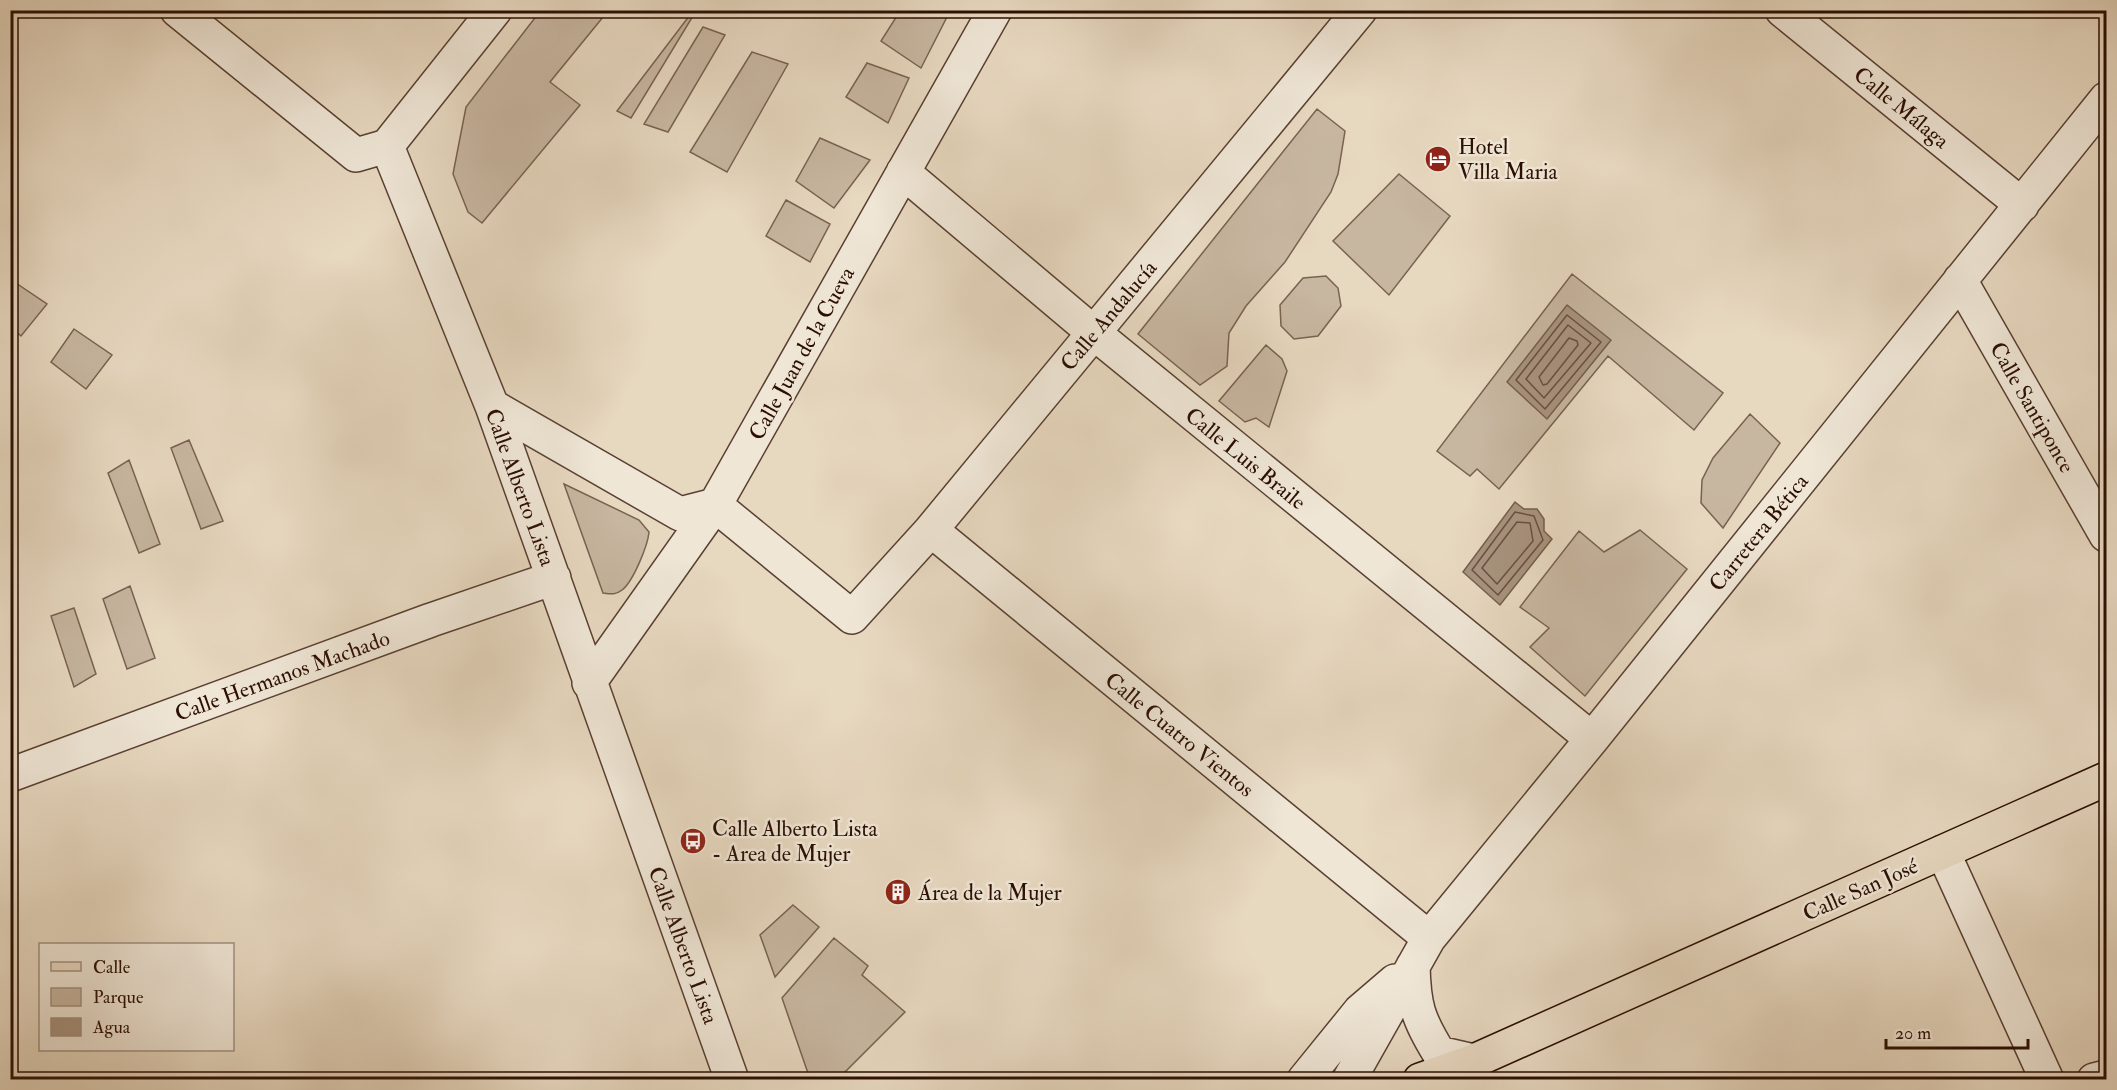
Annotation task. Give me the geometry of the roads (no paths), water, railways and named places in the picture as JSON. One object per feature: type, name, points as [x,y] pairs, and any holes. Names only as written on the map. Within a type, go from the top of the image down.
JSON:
[{"type":"main road","name":"Calle San José","points":[[1420,1080],[1477,1070],[1531,1052],[1613,999],[2106,779]]},
{"type":"street","points":[[177,10],[356,155],[387,146],[495,10]]},
{"type":"street","name":"Calle Juan de la Cueva","points":[[589,683],[715,505],[995,10]]},
{"type":"street","name":"Calle Málaga","points":[[1782,10],[2022,205]]},
{"type":"street","name":"Calle Andalucía","points":[[715,505],[852,617],[931,530],[1094,333],[1349,15]]},
{"type":"street","name":"Carretera Bética","points":[[1349,1080],[1429,938],[1592,740],[2106,99]]},
{"type":"street","name":"Calle Alberto Lista","points":[[387,146],[492,406],[732,1080]]},
{"type":"street","name":"Calle Luis Braile","points":[[903,172],[1094,333],[1592,740]]},
{"type":"street","name":"Calle Santiponce","points":[[1960,280],[2106,535]]},
{"type":"street","points":[[492,406],[680,514],[715,505]]},
{"type":"street","name":"Calle Cuatro Vientos","points":[[931,530],[1429,938]]},
{"type":"street","name":"Calle Hermanos Machado","points":[[10,776],[431,620],[554,578]]},
{"type":"street","points":[[1943,852],[2047,1080]]},
{"type":"street","points":[[1413,966],[1413,995],[1420,1022],[1439,1053],[1477,1070]]},
{"type":"street","name":"Carretera Bética","points":[[1304,1080],[1360,1011],[1413,966]]},
{"type":"street","points":[[2094,1080],[2106,1077]]},
{"type":"water","points":[[1567,305],[1611,340],[1547,419],[1507,382]]},
{"type":"water","points":[[1515,502],[1524,509],[1537,509],[1544,519],[1544,531],[1552,539],[1500,605],[1463,572]]},
{"type":"place","name":"Hotel Villa Maria","points":[[1438,159]]},
{"type":"place","name":"Calle Alberto Lista - Area de Mujer","points":[[693,841]]},
{"type":"place","name":"Área de la Mujer","points":[[898,892]]}]
